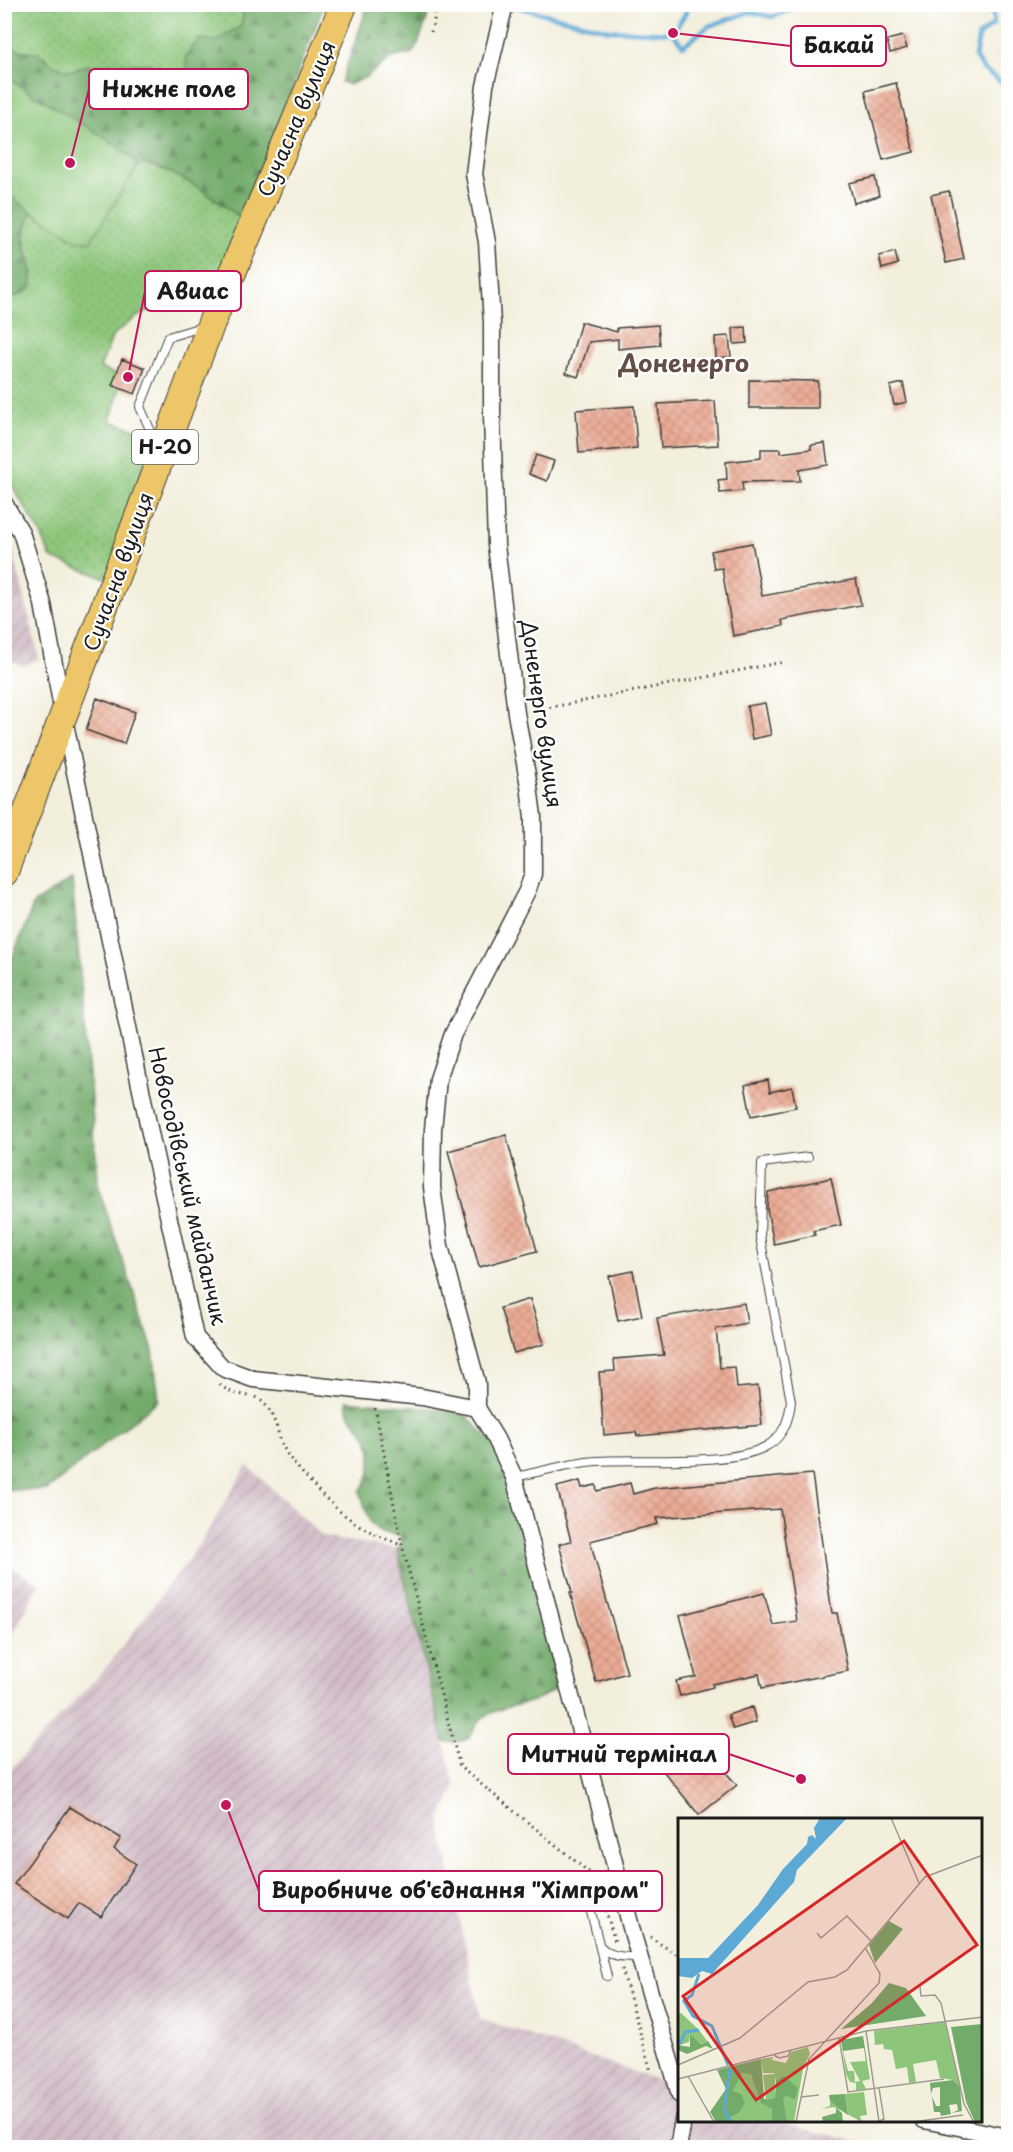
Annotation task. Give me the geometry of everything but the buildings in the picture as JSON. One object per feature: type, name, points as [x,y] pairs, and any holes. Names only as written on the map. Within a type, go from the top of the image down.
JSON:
[{"type":"main road","name":"Сучасна вулиця","points":[[4,873],[13,823],[64,719],[211,324],[340,15]]},
{"type":"street","name":"Доненерго вулиця","points":[[477,1408],[477,1383],[440,1246],[432,1187],[438,1079],[453,1034],[527,891],[533,874],[532,807],[516,713],[496,545],[492,323],[487,242],[474,174],[485,86],[506,4]]},
{"type":"street","name":"Новосодівський майданчик","points":[[4,503],[21,532],[43,604],[64,719],[195,1337],[224,1368],[253,1380],[422,1397],[477,1408]]},
{"type":"street","points":[[477,1408],[496,1439],[514,1477],[631,1925],[674,2056],[678,2083]]},
{"type":"street","points":[[678,2148],[683,2122]]},
{"type":"street","points":[[929,2122],[1008,2137]]},
{"type":"lane","points":[[162,455],[140,407],[168,337],[211,324]]},
{"type":"lane","points":[[514,1477],[594,1461],[743,1455],[766,1447],[781,1434],[789,1419],[791,1401],[760,1237],[762,1163],[808,1157]]},
{"type":"lane","points":[[607,1976],[587,1896],[590,1887],[598,1880],[617,1871]]},
{"type":"lane","points":[[600,1945],[607,1952],[619,1957],[640,1957]]},
{"type":"path","points":[[431,32],[438,5]]},
{"type":"path","points":[[516,713],[783,662]]},
{"type":"path","points":[[4,953],[10,937]]},
{"type":"path","points":[[217,1381],[225,1389],[236,1394],[257,1397],[268,1406],[286,1453],[338,1512],[374,1536],[402,1545]]},
{"type":"path","points":[[371,1392],[402,1545],[460,1767],[598,1880],[651,2071]]},
{"type":"path","points":[[631,1925],[678,1956]]},
{"type":"shaded area","points":[[4,532],[11,543],[39,659],[22,666],[5,657]]},
{"type":"shaded area","points":[[247,1465],[323,1537],[397,1549],[455,1787],[440,1822],[480,2018],[678,2087],[678,2122],[778,2122],[877,2147],[5,2147],[4,1776],[106,1668],[202,1541]]},
{"type":"shaded area","points":[[5,1564],[39,1583],[5,1651]]},
{"type":"green space","points":[[241,4],[243,14],[241,26],[186,56],[187,72],[183,78],[151,64],[85,66],[69,71],[54,65],[39,54],[15,49],[5,41],[4,5]]},
{"type":"green space","points":[[241,5],[324,5],[242,219],[184,179],[143,163],[137,167],[133,159],[105,138],[5,77],[4,41],[15,49],[39,54],[54,65],[69,71],[85,66],[151,64],[183,78],[187,72],[186,56],[199,39],[217,41],[241,26],[243,14]]},
{"type":"green space","points":[[368,5],[432,5],[418,44],[412,53],[391,58],[366,77],[349,85],[341,82]]},
{"type":"green space","points":[[5,77],[105,138],[133,159],[137,167],[91,241],[78,241],[5,192]]},
{"type":"green space","points":[[143,163],[184,179],[242,219],[210,308],[202,309],[189,286],[137,317],[113,335],[100,368],[123,377],[110,421],[141,431],[151,448],[140,473],[143,491],[108,579],[51,558],[41,534],[5,474],[5,298],[15,297],[30,260],[25,236],[32,212],[48,222]]},
{"type":"green space","points":[[5,192],[32,212],[25,228],[24,242],[32,275],[30,289],[15,297],[5,298]]},
{"type":"green space","points":[[72,879],[99,1190],[153,1350],[159,1400],[47,1490],[5,1490],[5,976],[34,903]]},
{"type":"green space","points":[[346,1401],[450,1410],[468,1417],[492,1443],[508,1479],[559,1685],[541,1698],[487,1715],[480,1721],[470,1737],[464,1740],[444,1742],[397,1549],[402,1545],[401,1536],[375,1528],[368,1517],[360,1491],[370,1471],[370,1447],[364,1433],[350,1415]]},
{"type":"waterway","points":[[673,33],[691,4]]},
{"type":"waterway","points":[[509,5],[609,30],[673,33],[683,46],[709,26],[750,12],[772,17],[805,4]]},
{"type":"waterway","points":[[992,4],[994,24],[979,35],[975,57],[983,69],[1008,87]]},
{"type":"place","name":"Бакай","points":[[673,33]]},
{"type":"place","name":"Нижнє поле","points":[[70,163]]},
{"type":"place","name":"Авиас","points":[[128,377]]},
{"type":"place","name":"Митний термінал","points":[[801,1779]]},
{"type":"place","name":"Виробниче об'єднання \"Хімпром\"","points":[[226,1805]]},
{"type":"district","name":"Доненерго","points":[[684,364]]}]
